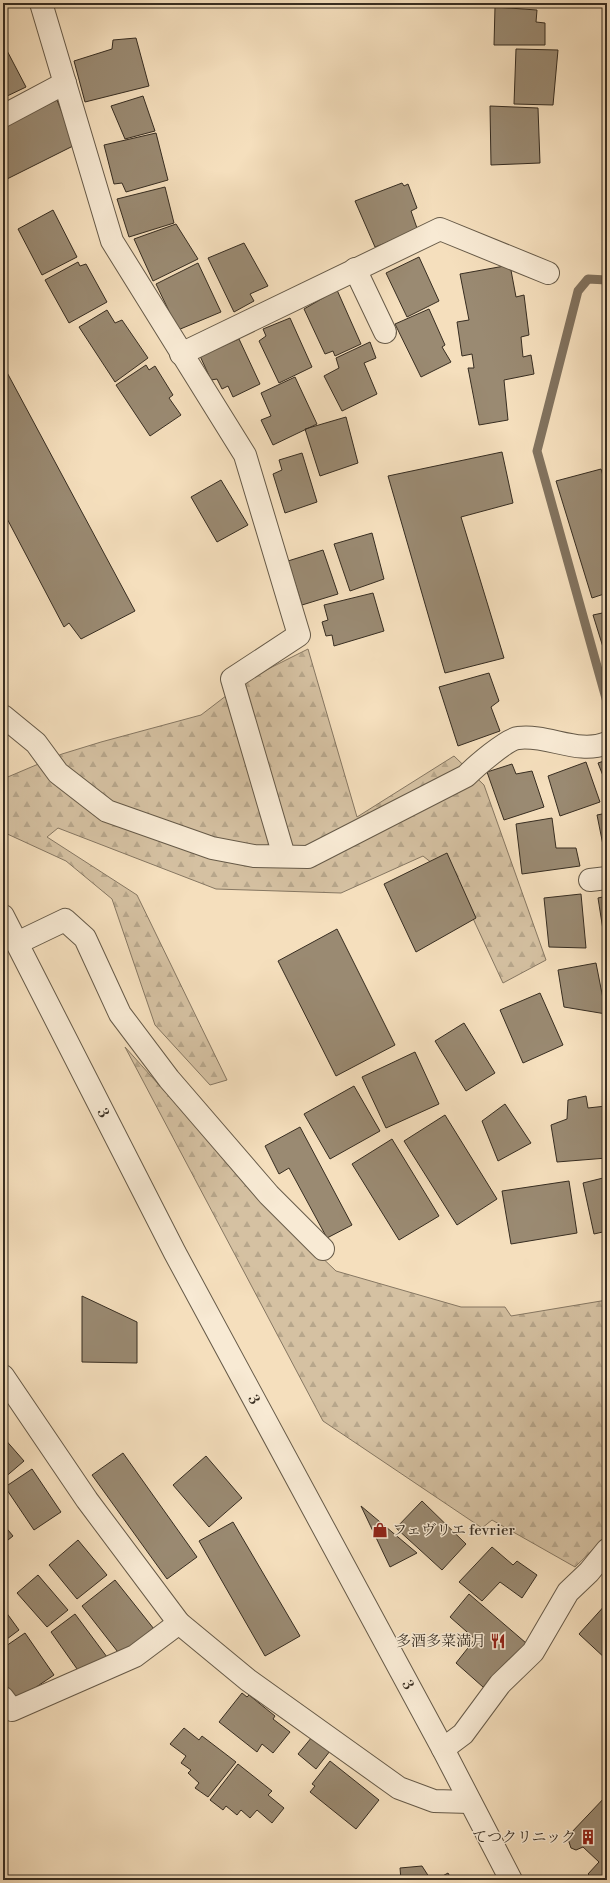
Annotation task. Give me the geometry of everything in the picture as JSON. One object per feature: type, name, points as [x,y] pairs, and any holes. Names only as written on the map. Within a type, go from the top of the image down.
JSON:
[{"type":"street","points":[[41,3],[112,241],[245,455],[299,635],[232,679],[284,856]]},
{"type":"street","points":[[3,116],[65,83]]},
{"type":"street","points":[[181,354],[440,229],[548,273]]},
{"type":"street","points":[[355,270],[385,332]]},
{"type":"street","points":[[3,716],[36,743],[58,773],[107,811],[212,848],[254,856],[308,857],[466,776],[487,757],[517,738],[547,739],[582,747],[607,743]]},
{"type":"street","name":"3","points":[[3,916],[175,1253],[443,1749],[511,1880]]},
{"type":"street","points":[[17,942],[65,920],[85,938],[120,1014],[169,1079],[269,1195],[323,1249]]},
{"type":"street","points":[[3,1376],[87,1500],[179,1623],[248,1680],[399,1788],[434,1801],[470,1802]]},
{"type":"street","points":[[443,1749],[463,1734],[500,1684],[532,1652],[568,1592],[605,1557]]},
{"type":"street","points":[[3,1698],[12,1710],[135,1656],[179,1623]]},
{"type":"green space","points":[[308,649],[357,817],[454,756],[484,785],[546,960],[503,983],[456,882],[423,856],[341,893],[216,889],[58,828],[47,837],[137,895],[227,1080],[210,1085],[155,1025],[112,899],[66,861],[3,832],[3,779],[62,754],[201,715],[248,679]]},
{"type":"green space","points":[[125,1047],[264,1202],[336,1271],[461,1307],[505,1307],[511,1316],[607,1300],[607,1536],[575,1567],[492,1520],[482,1528],[323,1421]]},
{"type":"building","points":[[144,3],[160,3],[145,7]]},
{"type":"building","points":[[495,7],[537,10],[536,22],[545,23],[545,45],[494,45]]},
{"type":"building","points":[[136,38],[149,86],[85,102],[74,61],[112,49],[113,40]]},
{"type":"building","points":[[3,43],[26,87],[3,98]]},
{"type":"building","points":[[516,49],[558,50],[553,105],[514,104]]},
{"type":"building","points":[[143,96],[155,131],[125,139],[111,106]]},
{"type":"building","points":[[57,100],[75,145],[3,181],[3,127]]},
{"type":"building","points":[[490,106],[538,108],[540,163],[491,165]]},
{"type":"building","points":[[156,133],[168,180],[126,192],[122,183],[114,184],[104,145]]},
{"type":"building","points":[[402,183],[404,186],[408,184],[417,208],[411,211],[418,231],[375,247],[355,201]]},
{"type":"building","points":[[165,187],[174,223],[129,237],[117,199]]},
{"type":"building","points":[[53,210],[77,257],[42,275],[18,229]]},
{"type":"building","points":[[176,224],[198,259],[153,281],[134,239]]},
{"type":"building","points":[[244,243],[268,286],[250,294],[254,301],[234,312],[208,258]]},
{"type":"building","points":[[419,257],[439,301],[407,317],[386,273]]},
{"type":"building","points":[[78,262],[80,266],[86,264],[107,302],[69,323],[45,280]]},
{"type":"building","points":[[198,263],[221,312],[178,330],[156,284]]},
{"type":"building","points":[[510,265],[516,297],[524,295],[529,335],[521,337],[523,357],[531,355],[534,374],[504,380],[508,420],[479,425],[468,368],[474,368],[472,354],[462,356],[457,322],[469,320],[460,274]]},
{"type":"building","points":[[337,290],[361,344],[335,356],[333,351],[325,354],[304,309]]},
{"type":"building","points":[[429,309],[445,345],[442,347],[451,362],[421,377],[395,324]]},
{"type":"building","points":[[107,310],[115,323],[122,320],[148,358],[115,382],[79,327]]},
{"type":"building","points":[[290,318],[312,367],[279,383],[259,341],[266,336],[263,329]]},
{"type":"building","points":[[239,339],[260,384],[233,397],[228,386],[222,389],[217,379],[211,380],[200,356]]},
{"type":"building","points":[[370,342],[376,358],[364,363],[377,394],[342,411],[324,376],[339,368],[336,358]]},
{"type":"building","points":[[3,365],[135,611],[81,639],[69,623],[64,627],[3,511]]},
{"type":"building","points":[[146,365],[149,370],[155,366],[173,395],[169,398],[181,415],[150,436],[116,385]]},
{"type":"building","points":[[295,377],[317,424],[273,445],[261,420],[271,416],[261,393]]},
{"type":"building","points":[[346,417],[358,463],[320,476],[305,429]]},
{"type":"building","points":[[502,452],[513,503],[461,517],[504,658],[445,673],[388,476]]},
{"type":"building","points":[[302,453],[317,502],[285,513],[273,474],[282,470],[279,460]]},
{"type":"building","points":[[601,469],[607,489],[607,593],[592,598],[556,481]]},
{"type":"building","points":[[221,480],[248,525],[217,542],[191,497]]},
{"type":"building","points":[[372,533],[384,579],[350,591],[334,544]]},
{"type":"building","points":[[323,550],[338,594],[302,605],[288,561]]},
{"type":"building","points":[[373,593],[384,631],[334,646],[332,635],[326,636],[322,622],[328,620],[324,605]]},
{"type":"building","points":[[607,612],[607,660],[593,615]]},
{"type":"building","points":[[489,673],[499,701],[491,707],[500,731],[458,746],[439,687]]},
{"type":"building","points":[[607,760],[607,786],[598,763]]},
{"type":"building","points":[[586,762],[600,802],[560,816],[548,776]]},
{"type":"building","points":[[512,764],[516,774],[532,771],[544,807],[504,820],[487,772]]},
{"type":"building","points":[[607,813],[607,859],[606,860],[597,815]]},
{"type":"building","points":[[552,818],[556,848],[576,848],[580,866],[522,874],[516,824]]},
{"type":"building","points":[[447,853],[476,918],[416,952],[384,884]]},
{"type":"building","points":[[581,894],[586,948],[549,947],[544,898]]},
{"type":"building","points":[[607,896],[607,948],[606,949],[598,898]]},
{"type":"building","points":[[337,929],[395,1045],[336,1076],[278,961]]},
{"type":"building","points":[[596,963],[606,1014],[564,1007],[558,970]]},
{"type":"building","points":[[540,993],[563,1045],[523,1063],[500,1010]]},
{"type":"building","points":[[464,1023],[495,1073],[466,1091],[435,1041]]},
{"type":"building","points":[[415,1052],[439,1104],[386,1128],[362,1077]]},
{"type":"building","points":[[354,1086],[380,1131],[330,1159],[304,1114]]},
{"type":"building","points":[[586,1096],[588,1108],[606,1106],[607,1158],[557,1162],[551,1125],[567,1119],[568,1100]]},
{"type":"building","points":[[505,1104],[531,1143],[498,1161],[482,1121]]},
{"type":"building","points":[[445,1115],[497,1199],[457,1225],[404,1141]]},
{"type":"building","points":[[300,1127],[352,1225],[327,1238],[289,1168],[279,1174],[265,1146]]},
{"type":"building","points":[[392,1139],[439,1216],[399,1240],[352,1164]]},
{"type":"building","points":[[607,1177],[607,1231],[594,1234],[583,1183]]},
{"type":"building","points":[[569,1181],[577,1233],[511,1244],[502,1191]]},
{"type":"building","points":[[82,1296],[137,1322],[137,1363],[82,1362]]},
{"type":"building","points":[[3,1437],[24,1461],[3,1479]]},
{"type":"building","points":[[123,1453],[197,1557],[167,1579],[92,1475]]},
{"type":"building","points":[[206,1456],[242,1498],[209,1527],[173,1485]]},
{"type":"building","points":[[32,1469],[61,1512],[34,1530],[5,1487]]},
{"type":"building","points":[[422,1501],[466,1544],[442,1570],[396,1528]]},
{"type":"building","name":"フェヴリエ fevrier","points":[[361,1506],[417,1553],[390,1567]]},
{"type":"building","points":[[233,1522],[300,1636],[265,1656],[199,1541]]},
{"type":"building","points":[[3,1524],[13,1536],[3,1544]]},
{"type":"building","points":[[78,1540],[107,1575],[77,1599],[49,1565]]},
{"type":"building","points":[[492,1547],[513,1565],[517,1561],[537,1575],[522,1598],[500,1582],[482,1601],[459,1582]]},
{"type":"building","points":[[38,1575],[68,1610],[47,1627],[17,1593]]},
{"type":"building","points":[[115,1580],[154,1629],[121,1656],[82,1606]]},
{"type":"building","name":"多酒多菜満月","points":[[469,1594],[526,1643],[483,1687],[456,1663],[475,1639],[450,1617]]},
{"type":"building","points":[[607,1603],[607,1660],[579,1634]]},
{"type":"building","points":[[3,1608],[19,1630],[3,1642]]},
{"type":"building","points":[[75,1614],[107,1657],[82,1676],[51,1632]]},
{"type":"building","points":[[25,1633],[54,1675],[17,1700],[3,1680],[3,1648]]},
{"type":"building","points":[[242,1693],[247,1697],[249,1695],[275,1716],[273,1719],[290,1732],[273,1753],[262,1744],[257,1752],[219,1722]]},
{"type":"building","points":[[184,1728],[199,1740],[202,1736],[236,1762],[208,1797],[195,1788],[199,1783],[188,1773],[191,1770],[181,1763],[186,1756],[170,1744]]},
{"type":"building","points":[[312,1737],[330,1751],[316,1769],[298,1754]]},
{"type":"building","points":[[330,1761],[379,1800],[356,1829],[310,1792],[315,1786],[312,1784]]},
{"type":"building","points":[[238,1764],[272,1791],[268,1795],[284,1808],[272,1823],[257,1810],[250,1818],[241,1810],[237,1815],[226,1806],[223,1810],[210,1800]]},
{"type":"building","name":"てつクリニック","points":[[607,1795],[607,1880],[594,1880],[588,1874],[599,1862],[583,1847],[576,1850],[571,1848],[568,1839],[570,1834]]},
{"type":"building","points":[[422,1866],[431,1880],[401,1880],[400,1868]]},
{"type":"building","points":[[448,1873],[452,1880],[439,1880],[439,1878]]},
{"type":"waterway","points":[[607,280],[588,279],[578,291],[537,451],[607,702]]},
{"type":"place","name":"フェヴリエ fevrier","points":[[380,1530]]},
{"type":"place","name":"多酒多菜満月","points":[[498,1641]]},
{"type":"place","name":"てつクリニック","points":[[588,1837]]}]
